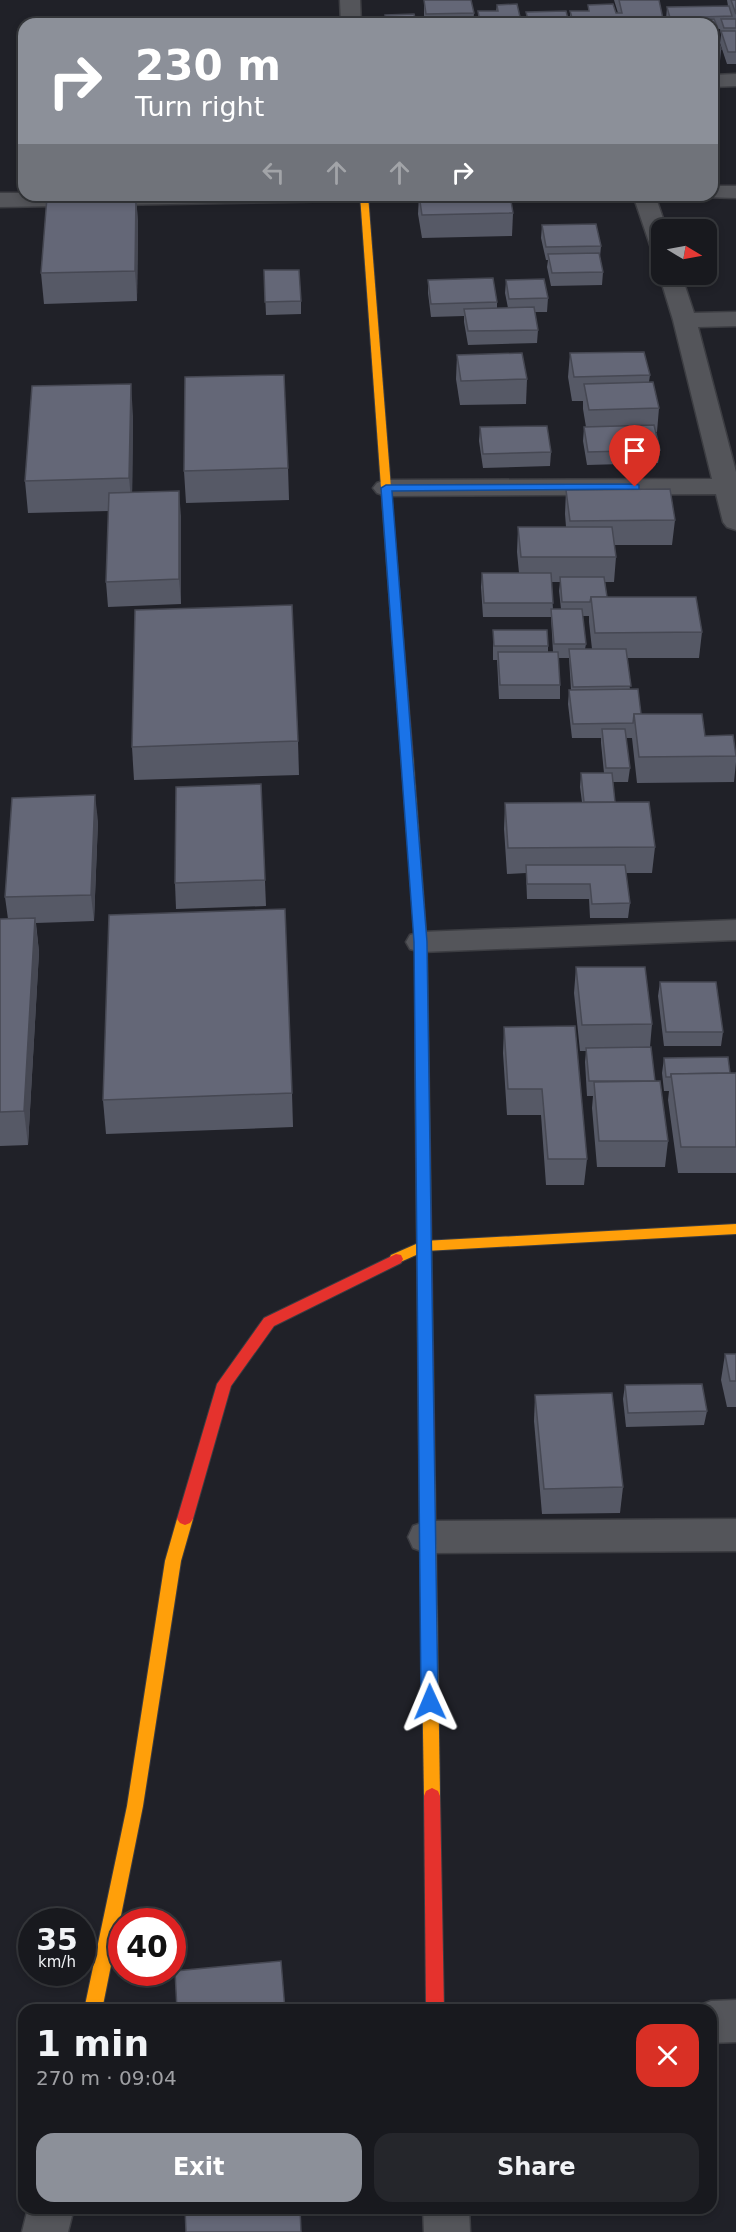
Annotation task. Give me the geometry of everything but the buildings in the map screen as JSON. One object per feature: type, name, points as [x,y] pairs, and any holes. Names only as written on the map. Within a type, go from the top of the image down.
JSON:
[{"type":"street","points":[[350,0],[351,18]]},
{"type":"street","points":[[718,81],[736,81]]},
{"type":"street","points":[[718,192],[736,192]]},
{"type":"street","points":[[0,200],[18,200]]},
{"type":"street","points":[[364,201],[421,942],[423,1246],[435,2004]]},
{"type":"street","points":[[646,201],[652,219]]},
{"type":"street","points":[[674,285],[731,486],[736,522]]},
{"type":"street","points":[[685,320],[736,319]]},
{"type":"street","points":[[386,488],[731,486]]},
{"type":"street","points":[[421,942],[736,930]]},
{"type":"street","points":[[94,2004],[135,1806],[173,1561],[224,1384],[269,1322],[423,1246],[736,1229]]},
{"type":"street","points":[[427,1537],[736,1535]]},
{"type":"street","points":[[717,2022],[736,2021]]},
{"type":"street","points":[[45,2232],[50,2214]]},
{"type":"street","points":[[446,2214],[447,2232]]},
{"type":"traffic: slow","points":[[364,201],[387,501]]},
{"type":"traffic: slow","points":[[407,756],[421,942],[422,1070]]},
{"type":"traffic: slow","points":[[396,1259],[423,1246],[736,1229]]},
{"type":"traffic: slow","points":[[427,1474],[432,1796]]},
{"type":"traffic: slow","points":[[94,2004],[135,1806],[173,1561],[185,1519]]},
{"type":"traffic: jam","points":[[387,501],[407,756]]},
{"type":"traffic: jam","points":[[422,1070],[427,1474]]},
{"type":"traffic: jam","points":[[185,1519],[224,1384],[269,1322],[396,1259]]},
{"type":"traffic: jam","points":[[432,1796],[435,2004]]},
{"type":"route","points":[[430,1702],[421,942],[386,488],[635,487]]}]
